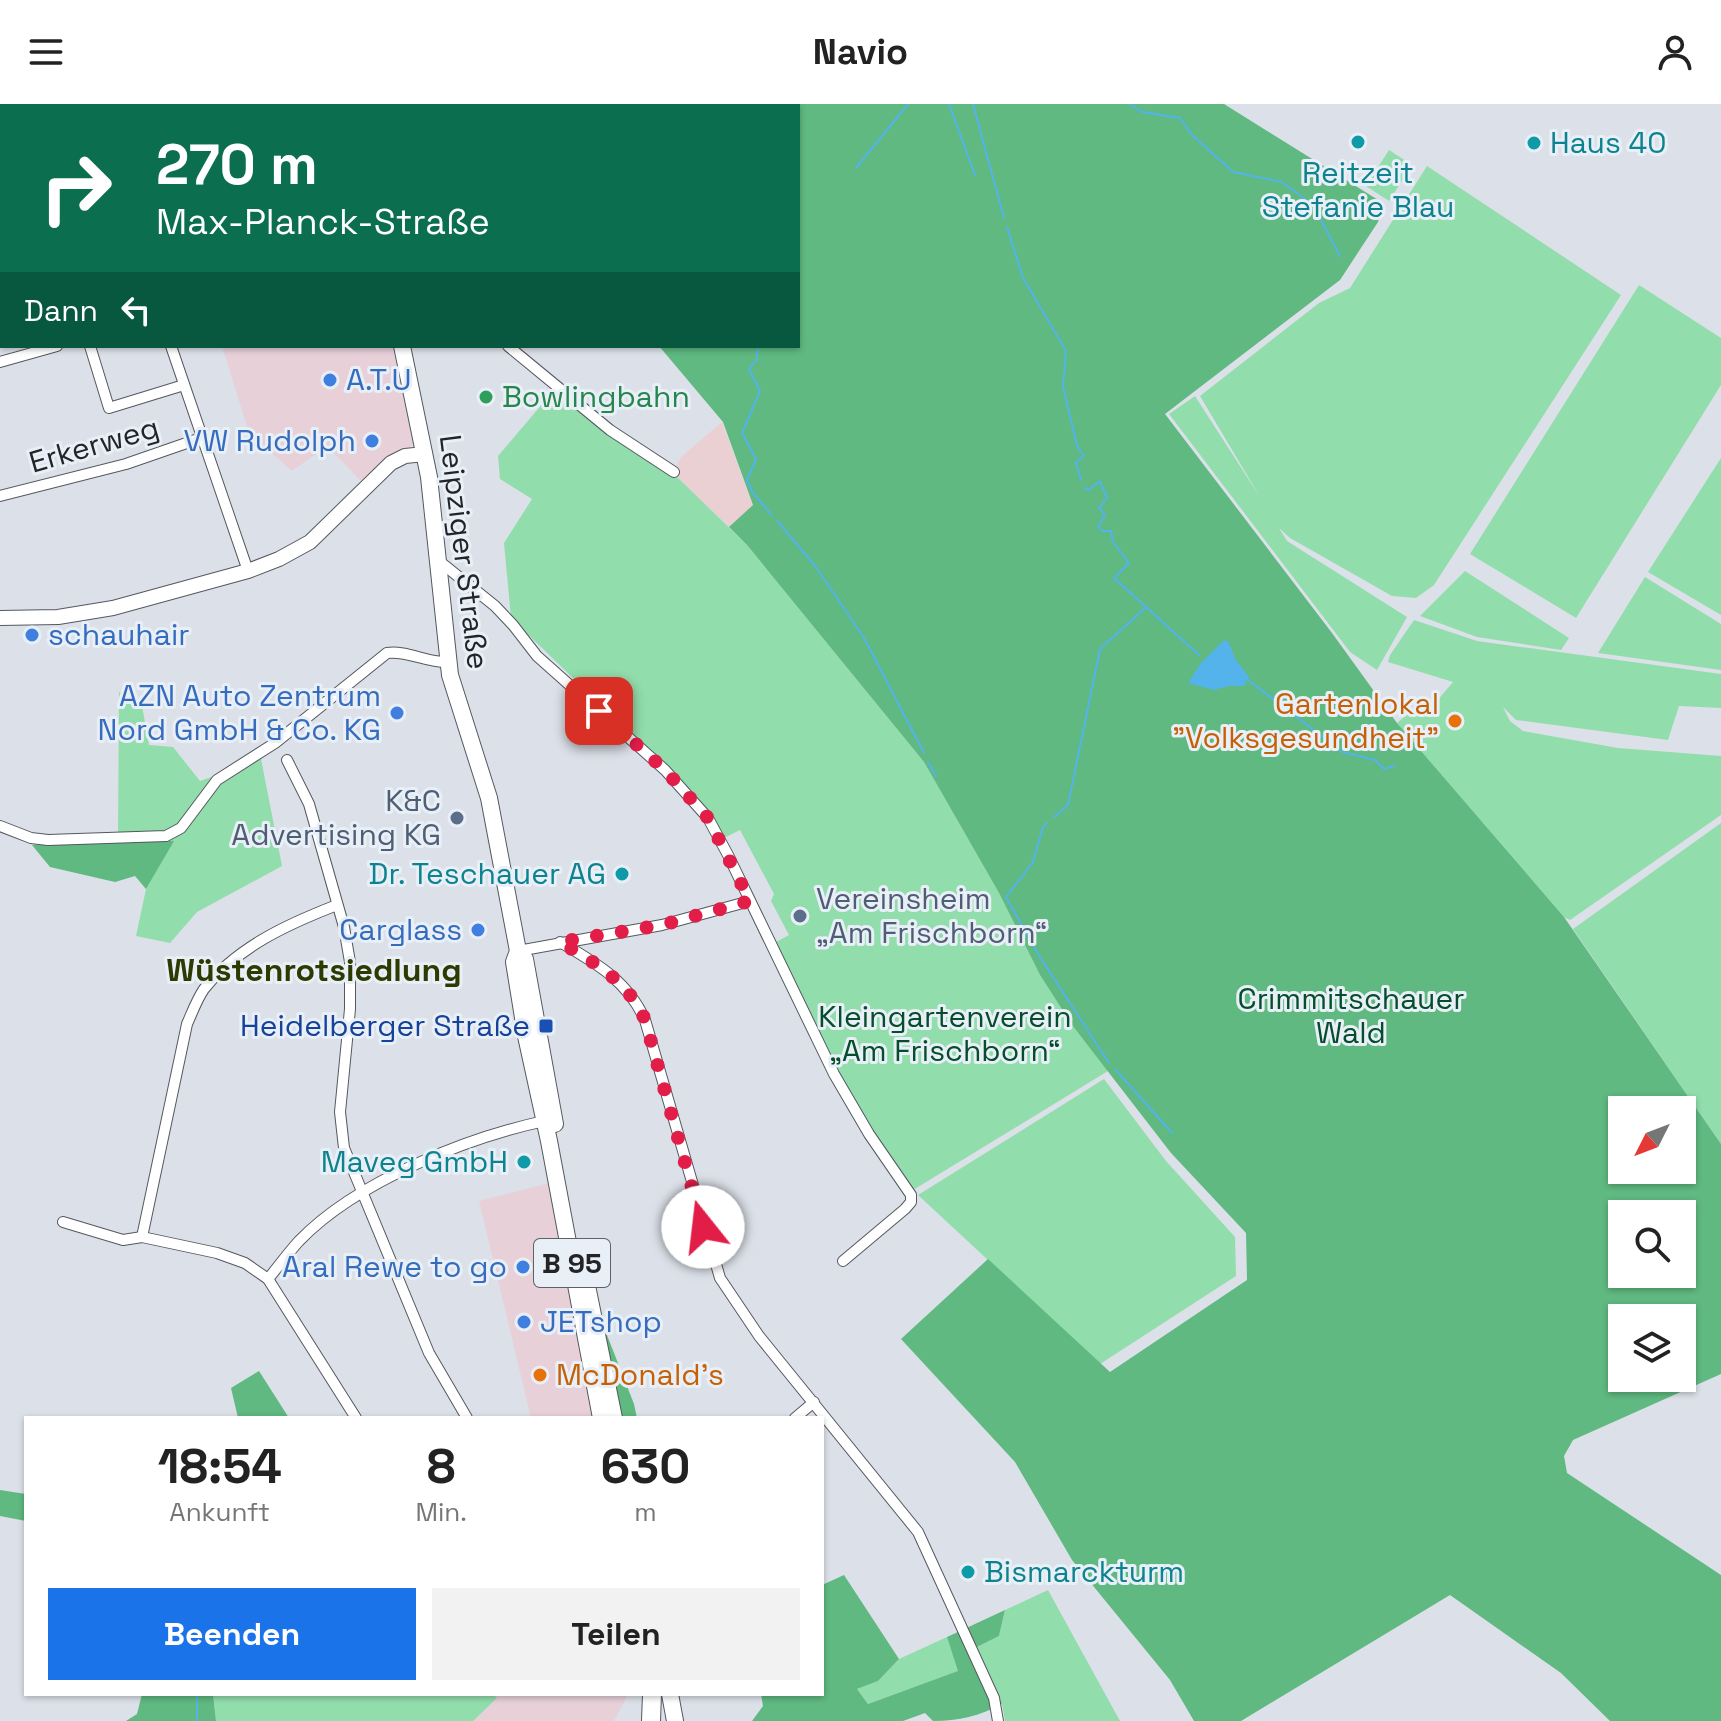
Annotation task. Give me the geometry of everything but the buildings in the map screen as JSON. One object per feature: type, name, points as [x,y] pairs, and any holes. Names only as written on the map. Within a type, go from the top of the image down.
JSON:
[{"type":"highway","points":[[651,1721],[653,1696]]},
{"type":"main road","name":"Leipziger Straße","points":[[402,348],[425,454],[448,662],[453,688],[481,765],[518,951],[525,959],[549,1120],[601,1416]]},
{"type":"main road","points":[[0,618],[58,617],[113,608],[248,571],[297,551],[310,542],[391,463],[405,456],[425,454]]},
{"type":"main road","name":"Leipziger Straße","points":[[549,1120],[614,1416]]},
{"type":"main road","points":[[654,1696],[660,1721]]},
{"type":"main road","points":[[670,1696],[675,1721]]},
{"type":"street","points":[[0,362],[50,348]]},
{"type":"street","points":[[91,348],[109,408],[184,385]]},
{"type":"street","points":[[172,348],[248,571]]},
{"type":"street","points":[[510,348],[610,430],[674,472]]},
{"type":"street","name":"Erkerweg","points":[[0,496],[126,464],[201,438]]},
{"type":"street","points":[[439,561],[495,606],[537,656],[665,770],[715,830],[834,1074],[869,1134],[911,1195],[911,1202],[905,1209],[843,1261]]},
{"type":"street","points":[[0,826],[31,838],[48,840],[166,836],[181,828],[217,780],[275,743],[387,653],[395,652],[431,663],[448,662]]},
{"type":"street","points":[[287,760],[309,804],[350,962],[350,1009],[340,1112],[344,1148],[429,1353],[466,1416]]},
{"type":"street","points":[[518,951],[662,925],[750,901]]},
{"type":"street","points":[[142,1237],[187,1024],[203,991],[230,963],[268,936],[337,905]]},
{"type":"street","points":[[560,942],[612,975],[638,1004],[720,1278],[759,1336],[918,1532],[994,1698],[998,1721]]},
{"type":"street","points":[[268,1279],[299,1241],[344,1203],[428,1159],[489,1136],[549,1120]]},
{"type":"street","points":[[63,1222],[123,1240],[142,1237],[217,1253],[245,1263],[268,1279],[355,1416]]},
{"type":"street","points":[[797,1416],[814,1402]]},
{"type":"shaded area","points":[[223,348],[392,348],[415,442],[384,462],[363,483],[327,446],[292,471],[249,433]]},
{"type":"shaded area","points":[[722,422],[753,506],[729,527],[673,473],[681,457]]},
{"type":"shaded area","points":[[549,1183],[593,1416],[531,1416],[479,1201]]},
{"type":"shaded area","points":[[494,1696],[627,1696],[614,1721],[473,1721],[497,1698]]},
{"type":"green space","name":"Crimmitschauer Wald","points":[[800,104],[1224,104],[1383,203],[1378,222],[1340,280],[1165,414],[1397,723],[1564,917],[1688,1096],[1608,1096],[1608,1184],[1696,1184],[1696,1108],[1721,1144],[1721,1374],[1696,1385],[1696,1304],[1608,1304],[1608,1392],[1681,1392],[1573,1440],[1564,1456],[1567,1473],[1721,1575],[1721,1721],[1610,1721],[1561,1673],[1450,1595],[1241,1721],[1194,1721],[1170,1680],[1072,1560],[1015,1462],[901,1339],[988,1259],[1110,1372],[1247,1280],[1246,1233],[1171,1153],[1072,1025],[1040,975],[999,893],[924,762],[729,527],[753,505],[723,422],[661,348],[800,348]]},
{"type":"green space","points":[[1389,150],[1412,165],[1389,201],[1366,186]]},
{"type":"green space","points":[[1427,166],[1621,295],[1434,585],[1416,598],[1392,596],[1290,538],[1279,528],[1287,541],[1407,617],[1377,670],[1350,652],[1169,414],[1195,396],[1260,497],[1200,396],[1319,303],[1350,288]]},
{"type":"green space","points":[[1639,285],[1721,338],[1721,385],[1576,618],[1470,554]]},
{"type":"green space","name":"Kleingartenverein „Am Frischborn“","points":[[555,389],[673,473],[747,545],[924,762],[999,893],[1040,975],[1072,1025],[1108,1071],[913,1190],[855,1100],[806,1007],[776,942],[789,935],[771,901],[774,894],[740,830],[724,838],[695,796],[511,618],[504,543],[532,499],[500,479],[498,456]]},
{"type":"green space","points":[[1721,458],[1721,615],[1648,572]]},
{"type":"green space","points":[[1465,571],[1569,638],[1561,650],[1477,637],[1420,616]]},
{"type":"green space","points":[[1645,577],[1721,624],[1721,670],[1598,653]]},
{"type":"green space","points":[[1414,620],[1477,641],[1721,674],[1721,708],[1679,706],[1668,740],[1516,720],[1503,707],[1510,721],[1523,731],[1618,748],[1721,756],[1721,815],[1570,920],[1564,917],[1397,723],[1416,707],[1431,708],[1453,682],[1388,662]]},
{"type":"green space","points":[[119,692],[141,700],[149,745],[173,747],[200,781],[261,759],[282,866],[197,912],[170,943],[136,936],[146,889],[173,841],[118,840]]},
{"type":"green space","points":[[1721,823],[1721,1144],[1696,1108],[1696,1096],[1688,1096],[1573,929]]},
{"type":"green space","points":[[118,840],[174,841],[146,889],[135,876],[115,882],[50,867],[32,845]]},
{"type":"green space","points":[[1104,1079],[1166,1161],[1235,1237],[1236,1276],[1100,1364],[918,1195]]},
{"type":"green space","points":[[596,1307],[637,1416],[620,1416]]},
{"type":"green space","points":[[259,1371],[288,1416],[238,1416],[231,1388]]},
{"type":"green space","points":[[0,1490],[24,1494],[24,1521],[0,1516]]},
{"type":"green space","points":[[844,1575],[899,1659],[878,1681],[857,1689],[868,1704],[958,1671],[947,1637],[1005,1610],[999,1636],[977,1647],[1002,1704],[969,1717],[942,1721],[933,1721],[925,1713],[903,1721],[752,1721],[763,1706],[761,1696],[824,1696],[824,1584]]},
{"type":"green space","points":[[1048,1590],[1120,1721],[1005,1721],[1002,1704],[977,1647],[999,1636],[1005,1610]]},
{"type":"green space","points":[[947,1637],[959,1671],[868,1704],[857,1689],[878,1681],[899,1659]]},
{"type":"green space","points":[[142,1696],[213,1696],[216,1721],[126,1721],[137,1714]]},
{"type":"green space","points":[[213,1696],[497,1698],[473,1721],[216,1721]]},
{"type":"water","points":[[1223,641],[1228,641],[1236,660],[1249,677],[1244,686],[1214,690],[1188,683],[1201,663]]},
{"type":"waterway","points":[[856,168],[908,104]]},
{"type":"waterway","points":[[949,104],[975,175]]},
{"type":"waterway","points":[[973,104],[1004,218]]},
{"type":"waterway","points":[[1129,104],[1142,112],[1180,118],[1192,135],[1233,172],[1282,182],[1313,205],[1340,256]]},
{"type":"waterway","points":[[1007,227],[1023,278],[1066,351],[1063,386],[1077,446],[1084,456],[1076,462],[1081,480]]},
{"type":"waterway","points":[[758,348],[757,359],[749,369],[760,391],[742,433],[756,459],[747,480],[753,493],[772,515]]},
{"type":"waterway","points":[[1084,488],[1089,490],[1100,481],[1107,498],[1099,508],[1105,515],[1098,526],[1102,531],[1111,531],[1113,542],[1129,563],[1114,578],[1199,655]]},
{"type":"waterway","points":[[777,521],[816,567],[864,638],[924,753]]},
{"type":"waterway","points":[[1054,817],[1068,805],[1100,649],[1145,608]]},
{"type":"waterway","points":[[1248,680],[1342,752],[1375,760],[1384,769],[1394,766]]},
{"type":"waterway","points":[[928,762],[936,776]]},
{"type":"waterway","points":[[1047,823],[1043,827],[1033,862],[1006,897],[1038,954],[1109,1063]]},
{"type":"waterway","points":[[1115,1069],[1172,1133]]},
{"type":"waterway","points":[[197,1696],[197,1721]]},
{"type":"place","name":"Reitzeit Stefanie Blau","points":[[1358,142]]},
{"type":"place","name":"Haus 40","points":[[1534,143]]},
{"type":"place","name":"A.T.U","points":[[330,380]]},
{"type":"place","name":"Bowlingbahn","points":[[486,397]]},
{"type":"place","name":"VW Rudolph","points":[[372,441]]},
{"type":"place","name":"schauhair","points":[[32,635]]},
{"type":"place","name":"AZN Auto Zentrum Nord GmbH & Co. KG","points":[[397,713]]},
{"type":"place","name":"Gartenlokal \"Volksgesundheit\"","points":[[1455,721]]},
{"type":"place","name":"K&C Advertising KG","points":[[457,818]]},
{"type":"place","name":"Dr. Teschauer AG","points":[[622,874]]},
{"type":"place","name":"Vereinsheim „Am Frischborn“","points":[[800,916]]},
{"type":"place","name":"Carglass","points":[[478,930]]},
{"type":"place","name":"Heidelberger Straße","points":[[546,1026]]},
{"type":"place","name":"Maveg GmbH","points":[[524,1162]]},
{"type":"place","name":"Aral Rewe to go","points":[[523,1267]]},
{"type":"place","name":"JETshop","points":[[524,1322]]},
{"type":"place","name":"McDonald's","points":[[540,1375]]},
{"type":"place","name":"Bismarckturm","points":[[968,1572]]},
{"type":"district","name":"Wüstenrotsiedlung","points":[[314,970]]},
{"type":"route","points":[[599,711],[665,770],[708,818],[750,901],[662,925],[560,942],[612,975],[638,1004],[703,1227]]}]
